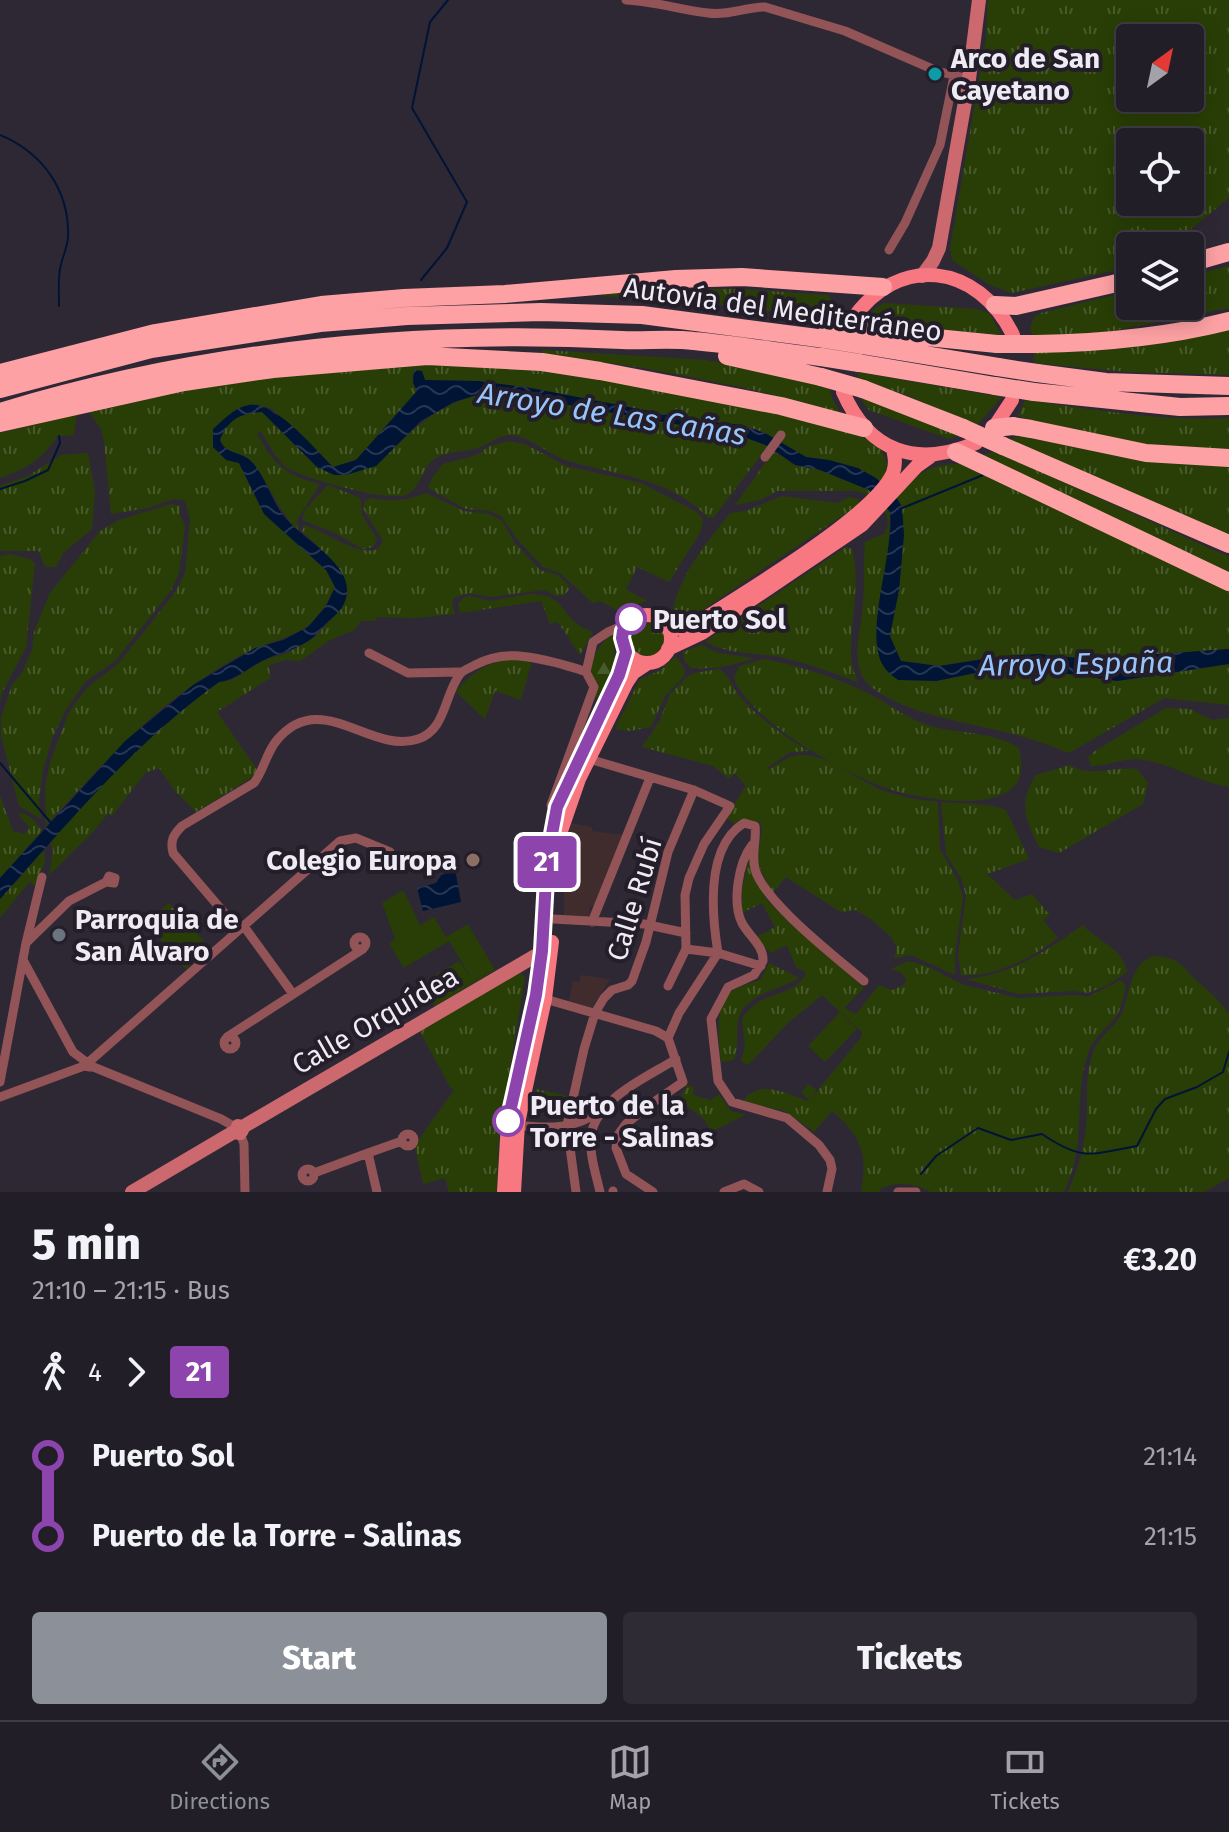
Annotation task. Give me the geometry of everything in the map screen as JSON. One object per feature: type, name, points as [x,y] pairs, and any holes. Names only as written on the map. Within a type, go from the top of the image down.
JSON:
[{"type":"highway","points":[[1204,261],[1229,252]]},
{"type":"highway","points":[[1204,264],[1229,261]]},
{"type":"highway","points":[[0,373],[155,333],[321,305],[505,294],[676,279],[742,277],[883,287]]},
{"type":"highway","points":[[995,305],[1016,306],[1116,283]]},
{"type":"highway","name":"Autovía del Mediterráneo","points":[[0,389],[151,349],[320,323],[407,316],[541,312],[642,315],[825,341]]},
{"type":"highway","points":[[825,341],[1005,339],[1036,344],[1071,344],[1153,335],[1229,321]]},
{"type":"highway","name":"Autovía del Mediterráneo","points":[[0,411],[155,372],[337,344],[403,338],[527,335],[650,341],[860,340],[996,377],[1034,392],[1180,407],[1229,406]]},
{"type":"highway","points":[[650,341],[832,374],[963,428],[996,435],[1229,544]]},
{"type":"highway","points":[[0,423],[184,382],[273,369],[427,356],[542,362],[600,371],[781,406],[864,428]]},
{"type":"highway","name":"Autovía del Mediterráneo","points":[[996,377],[1037,373],[1106,382],[1229,386]]},
{"type":"highway","points":[[996,435],[1013,426],[1146,453],[1229,458]]},
{"type":"highway","points":[[956,452],[1229,582]]},
{"type":"main road","points":[[860,340],[866,301],[883,287],[922,276],[951,278],[981,292],[995,305],[1005,339]]},
{"type":"main road","points":[[843,392],[864,428],[893,449],[931,456],[956,452],[976,443]]},
{"type":"main road","points":[[996,435],[1012,400]]},
{"type":"main road","points":[[893,449],[896,480]]},
{"type":"main road","points":[[668,649],[702,633],[870,510],[896,480],[931,456]]},
{"type":"main road","points":[[668,628],[693,626],[870,510]]},
{"type":"main road","points":[[514,1192],[518,1125],[545,999],[558,840],[566,810],[627,682],[633,673],[660,659],[668,649],[671,639],[668,628],[658,617],[640,615],[627,624],[622,638],[626,652],[619,675],[557,807],[547,861],[538,954]]},
{"type":"main road","points":[[626,652],[636,660],[648,663]]},
{"type":"main road","points":[[504,1192],[508,1121],[536,995],[540,859],[551,805]]},
{"type":"main road","points":[[538,954],[552,938]]},
{"type":"street","points":[[626,0],[649,1],[710,13],[735,13],[752,7],[765,7],[845,31],[962,78]]},
{"type":"street","points":[[951,278],[941,260],[939,248],[962,78],[979,0]]},
{"type":"street","points":[[889,250],[905,223],[940,145],[962,78]]},
{"type":"street","points":[[922,276],[939,248]]},
{"type":"street","points":[[765,457],[781,435]]},
{"type":"street","points":[[551,805],[594,687],[586,672],[593,642],[627,624]]},
{"type":"street","points":[[369,653],[408,673],[460,672],[500,655],[521,655],[586,672]]},
{"type":"street","points":[[293,994],[240,927],[173,853],[170,844],[174,833],[254,783],[262,773],[277,739],[300,722],[323,720],[398,741],[415,740],[427,735],[437,725],[460,672]]},
{"type":"street","points":[[589,759],[694,790],[730,806],[704,844],[689,878],[685,895],[686,949],[668,986]]},
{"type":"street","points":[[592,922],[650,778]]},
{"type":"street","name":"Calle Rubí","points":[[595,1013],[612,990],[632,981],[646,942],[668,852],[694,790]]},
{"type":"street","points":[[668,1038],[679,1013],[718,953],[712,916],[712,888],[717,867],[732,834],[744,823],[755,826],[752,845],[755,869],[765,891],[864,981]]},
{"type":"street","points":[[0,1097],[88,1064],[240,927],[346,838],[356,838],[390,852]]},
{"type":"street","points":[[752,845],[743,867],[737,912],[764,955],[754,975],[728,987],[711,1019],[718,1081],[732,1102],[787,1118],[819,1145],[830,1160],[832,1169],[827,1192]]},
{"type":"street","points":[[0,1082],[26,943],[42,877]]},
{"type":"street","points":[[26,943],[69,901],[106,882]]},
{"type":"street","points":[[553,919],[649,926],[686,933]]},
{"type":"street","points":[[227,1037],[363,949]]},
{"type":"street","points":[[686,949],[718,953],[761,966]]},
{"type":"street","name":"Calle Orquídea","points":[[132,1192],[538,954]]},
{"type":"street","points":[[23,960],[73,1052],[88,1064],[221,1119],[237,1130],[244,1144],[245,1192]]},
{"type":"street","points":[[545,999],[656,1031],[668,1038],[683,1082],[626,1124],[618,1135],[616,1148],[626,1174],[653,1192]]},
{"type":"street","points":[[576,1192],[567,1125],[595,1013]]},
{"type":"street","points":[[518,1125],[550,1129],[586,1122],[614,1098],[676,1059]]},
{"type":"street","points":[[600,1192],[591,1150],[591,1133],[604,1108]]},
{"type":"street","points":[[314,1173],[402,1141]]},
{"type":"street","points":[[368,1153],[377,1192]]},
{"type":"street","points":[[724,1192],[744,1184],[759,1192]]},
{"type":"street","points":[[898,1192],[916,1192]]},
{"type":"shaded area","points":[[571,823],[592,827],[592,831],[623,835],[594,906],[590,906],[589,918],[564,917],[564,863]]},
{"type":"shaded area","points":[[581,975],[610,979],[592,1008],[569,1001],[573,981],[579,982]]},
{"type":"green space","points":[[988,0],[1229,0],[1229,198],[1187,232],[1116,232],[1116,270],[1012,293],[990,285],[952,260],[950,249],[986,38]]},
{"type":"green space","points":[[1229,266],[1229,308],[1204,313],[1204,272]]},
{"type":"green space","points":[[740,289],[828,295],[840,309],[840,319],[664,299],[602,296],[605,293]]},
{"type":"green space","points":[[1116,294],[1116,320],[1168,320],[1097,334],[1033,336],[1030,328],[1034,317]]},
{"type":"green space","points":[[884,303],[977,309],[990,314],[1001,335],[868,323],[873,310]]},
{"type":"green space","points":[[1229,329],[1229,375],[1129,372],[1034,363],[1034,351]]},
{"type":"green space","points":[[543,350],[705,360],[765,371],[829,387],[840,413],[746,388],[644,368],[540,354]]},
{"type":"green space","points":[[381,363],[504,364],[643,385],[801,415],[866,437],[882,451],[887,464],[886,472],[906,487],[932,468],[964,464],[1229,590],[1229,649],[1088,660],[1039,654],[985,658],[939,666],[901,661],[889,637],[899,590],[898,500],[876,478],[858,468],[806,457],[765,433],[743,425],[701,421],[531,388],[478,381],[425,380],[422,371],[412,375],[417,391],[356,460],[333,467],[271,408],[250,404],[213,429],[226,459],[239,463],[264,514],[326,570],[335,587],[320,614],[304,628],[232,660],[172,700],[116,751],[46,825],[45,787],[50,763],[69,712],[87,688],[119,663],[176,591],[185,573],[190,520],[185,500],[173,499],[148,508],[111,514],[104,441],[101,429],[88,410],[197,387]]},
{"type":"green space","points":[[857,372],[1002,397],[976,426],[904,394],[859,381]]},
{"type":"green space","points":[[477,395],[524,397],[741,436],[768,446],[714,517],[708,518],[694,505],[661,487],[569,461],[516,436],[504,436],[474,449],[438,457],[429,464],[408,494],[385,496],[295,472],[282,464],[261,432],[257,433],[268,453],[282,467],[320,484],[297,520],[298,532],[253,464],[227,449],[220,440],[236,418],[262,412],[317,467],[376,466],[410,432],[434,414]]},
{"type":"green space","points":[[859,396],[959,435],[949,439],[869,410]]},
{"type":"green space","points":[[1025,400],[1153,416],[1229,418],[1229,451],[1159,448],[1070,431],[1018,416]]},
{"type":"green space","points":[[77,413],[74,435],[57,436],[33,462],[0,478],[0,433]]},
{"type":"green space","points":[[1019,436],[1137,460],[1229,462],[1229,536],[1007,440]]},
{"type":"green space","points":[[509,441],[527,445],[566,466],[641,483],[695,511],[703,519],[701,531],[669,582],[637,567],[626,589],[647,601],[631,607],[624,614],[600,601],[593,603],[560,573],[543,567],[501,516],[490,511],[466,509],[428,488],[443,464],[474,456],[490,446]]},
{"type":"green space","points":[[774,451],[795,465],[820,470],[869,490],[890,512],[888,554],[880,603],[883,666],[936,681],[1020,667],[1117,681],[1229,664],[1229,705],[1164,698],[1069,753],[1017,735],[930,714],[885,696],[869,685],[860,671],[857,655],[864,596],[865,542],[884,534],[888,525],[887,515],[866,494],[857,491],[777,491],[760,500],[735,505]]},
{"type":"green space","points":[[995,451],[1229,557],[1229,574],[981,456]]},
{"type":"green space","points":[[88,453],[95,492],[92,529],[63,553],[56,567],[45,567],[39,551],[0,551],[0,486],[28,476],[61,455]]},
{"type":"green space","points":[[328,485],[360,498],[362,515],[377,539],[373,547],[363,549],[333,532],[302,520],[305,510]]},
{"type":"green space","points":[[426,493],[464,511],[489,514],[502,521],[514,542],[540,570],[558,575],[569,590],[564,595],[556,596],[544,590],[490,597],[469,593],[454,598],[455,614],[415,618],[377,617],[375,621],[361,621],[354,630],[330,640],[300,661],[285,660],[269,665],[270,678],[217,712],[258,771],[251,778],[196,812],[175,791],[159,768],[145,773],[112,816],[108,813],[49,875],[53,850],[50,842],[129,757],[219,682],[232,680],[264,660],[285,654],[314,638],[339,611],[329,557],[302,531],[304,525],[351,547],[370,551],[378,549],[383,541],[363,508],[365,501],[371,498],[405,499]]},
{"type":"green space","points":[[782,496],[837,503],[849,497],[861,503],[683,623],[672,618],[686,575],[730,513],[746,511]]},
{"type":"green space","points":[[171,504],[180,506],[185,526],[179,573],[172,589],[115,661],[86,681],[65,711],[43,770],[39,800],[41,819],[19,806],[1,735],[1,718],[12,685],[22,673],[32,650],[34,632],[50,593],[100,531],[119,520]]},
{"type":"green space","points":[[846,547],[852,549],[854,563],[851,657],[858,682],[790,659],[732,651],[706,641]]},
{"type":"green space","points":[[10,554],[30,559],[35,564],[26,647],[0,703],[0,556]]},
{"type":"green space","points":[[531,594],[544,595],[559,603],[574,621],[593,632],[580,655],[560,625],[556,622],[550,624],[541,601],[460,613],[458,604],[470,596],[489,601]]},
{"type":"green space","points":[[646,620],[659,625],[664,638],[659,651],[646,656],[633,651],[628,638],[633,625]]},
{"type":"green space","points":[[614,633],[612,674],[602,697],[595,698],[591,679],[592,662],[600,646]]},
{"type":"green space","points":[[702,645],[718,653],[753,658],[723,666],[691,668],[684,660],[683,652]]},
{"type":"green space","points":[[676,656],[685,670],[684,676],[665,696],[651,727],[630,731],[615,729],[640,679],[659,671]]},
{"type":"green space","points":[[508,659],[532,661],[521,700],[495,691],[485,719],[456,692],[479,670]]},
{"type":"green space","points":[[765,659],[849,685],[924,724],[1008,742],[1019,748],[1019,780],[1006,793],[991,798],[954,801],[886,788],[847,771],[778,728],[743,694],[734,678],[739,666]]},
{"type":"green space","points":[[720,669],[757,714],[808,751],[790,752],[768,770],[793,756],[812,756],[833,763],[882,790],[938,802],[940,849],[958,881],[963,898],[955,975],[911,955],[894,958],[897,948],[891,937],[871,919],[855,910],[841,912],[786,877],[772,893],[757,862],[762,829],[760,822],[741,819],[736,825],[726,817],[746,786],[735,773],[729,779],[713,766],[642,747],[660,720],[670,694],[687,677]]},
{"type":"green space","points":[[1166,708],[1190,709],[1212,720],[1229,718],[1229,787],[1171,767],[1136,759],[1091,766],[1088,757],[1095,751]]},
{"type":"green space","points":[[1070,765],[1086,771],[1137,769],[1148,783],[1143,804],[1059,853],[1039,847],[1027,819],[1025,803],[1036,775]]},
{"type":"green space","points":[[0,796],[13,831],[24,834],[30,828],[18,814],[23,813],[33,819],[42,831],[0,878]]},
{"type":"green space","points":[[941,802],[982,804],[1006,810],[1029,859],[987,874],[1015,900],[1032,894],[1050,915],[1043,920],[1058,938],[1036,953],[999,970],[961,975],[958,955],[966,896],[962,880],[946,854]]},
{"type":"green space","points":[[44,850],[45,862],[35,885],[30,881],[0,918],[0,899]]},
{"type":"green space","points":[[750,856],[752,874],[768,901],[864,988],[844,1008],[856,1014],[879,985],[892,990],[907,981],[902,973],[891,969],[908,961],[924,965],[964,985],[1018,998],[1088,997],[1121,980],[1126,987],[1119,1011],[1093,1042],[1087,1056],[1078,1141],[1064,1192],[931,1192],[899,1184],[886,1186],[879,1192],[861,1192],[864,1167],[860,1147],[850,1129],[832,1111],[814,1132],[785,1111],[745,1103],[744,1099],[751,1093],[766,1089],[808,1101],[801,1093],[808,1084],[816,1090],[811,1099],[862,1036],[862,1032],[822,995],[787,1024],[748,1065],[741,1061],[745,1047],[742,1018],[762,1000],[797,985],[806,973],[796,967],[787,945],[771,953],[755,938],[775,927],[762,903],[742,913],[742,889]]},
{"type":"green space","points":[[403,890],[420,925],[434,917],[446,937],[468,924],[495,970],[435,1006],[422,983],[459,961],[472,979],[449,941],[404,968],[389,944],[395,939],[382,903]]},
{"type":"green space","points":[[169,903],[210,948],[186,969],[146,923]]},
{"type":"green space","points":[[1083,925],[1115,950],[1124,963],[1127,972],[1106,986],[1088,993],[1019,994],[966,979],[1013,967]]},
{"type":"green space","points":[[1153,956],[1176,961],[1229,1014],[1229,1178],[1204,1192],[1068,1192],[1083,1144],[1088,1075],[1093,1052],[1122,1013],[1139,966]]},
{"type":"green space","points":[[769,963],[799,978],[747,1005],[738,1021],[734,1060],[721,1062],[719,1022],[724,1002],[737,988],[761,979]]},
{"type":"green space","points":[[520,973],[525,977],[499,1134],[497,1192],[449,1192],[445,1178],[423,1184],[415,1148],[454,1090],[419,1030]]},
{"type":"green space","points":[[840,1012],[857,1029],[825,1062],[808,1046]]},
{"type":"green space","points":[[687,1085],[694,1087],[693,1095],[711,1100],[719,1094],[731,1111],[745,1115],[711,1132],[704,1119],[679,1100]]},
{"type":"green space","points":[[536,1089],[568,1096],[564,1115],[533,1109]]},
{"type":"water","name":"Arroyo España","points":[[414,370],[422,371],[425,380],[478,381],[531,388],[701,421],[743,425],[765,433],[806,457],[858,468],[876,478],[902,507],[904,535],[899,590],[890,636],[901,661],[939,666],[1039,654],[1088,659],[1229,649],[1229,664],[1117,681],[1020,667],[936,681],[898,680],[884,667],[878,653],[876,635],[890,512],[869,490],[820,470],[795,465],[768,446],[741,436],[525,397],[477,395],[454,402],[421,421],[376,466],[346,475],[334,475],[317,467],[262,412],[248,414],[231,422],[220,440],[226,449],[253,463],[283,515],[339,569],[346,581],[347,595],[341,609],[307,641],[219,682],[158,731],[77,812],[0,899],[0,878],[125,741],[193,685],[255,648],[283,640],[308,627],[326,606],[335,587],[326,570],[264,514],[239,463],[226,460],[213,447],[213,429],[239,408],[259,405],[294,427],[333,467],[356,460],[417,391],[413,383]]},
{"type":"water","points":[[455,869],[461,902],[423,911],[417,888],[436,883],[443,872]]},
{"type":"waterway","points":[[421,280],[447,248],[467,202],[412,108],[430,22],[448,0]]},
{"type":"waterway","points":[[0,135],[41,163],[59,190],[68,238],[59,274],[59,306]]},
{"type":"waterway","points":[[0,489],[48,470],[60,443],[59,436]]},
{"type":"waterway","name":"Arroyo de Las Cañas","points":[[900,509],[983,475]]},
{"type":"waterway","points":[[0,763],[51,823]]},
{"type":"waterway","points":[[921,1174],[936,1156],[978,1128],[1011,1140],[1042,1134],[1068,1149],[1088,1154],[1137,1146],[1156,1109],[1165,1099],[1197,1087],[1223,1072],[1229,1052]]},
{"type":"bus line","name":"21","points":[[508,1121],[536,995],[547,861],[557,807],[619,675],[626,652],[623,631],[631,619]]},
{"type":"place","name":"Arco de San Cayetano","points":[[935,74]]},
{"type":"place","name":"Puerto Sol","points":[[631,619]]},
{"type":"place","name":"Colegio Europa","points":[[473,860]]},
{"type":"place","name":"Parroquia de San Álvaro","points":[[59,935]]},
{"type":"place","name":"Puerto de la Torre - Salinas","points":[[508,1121]]}]
